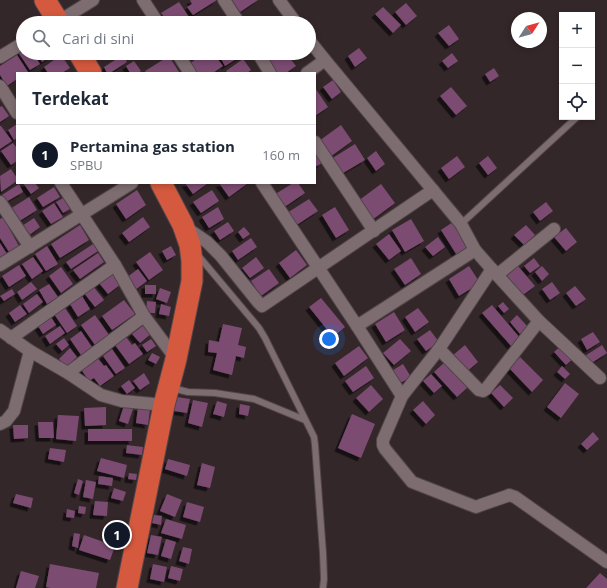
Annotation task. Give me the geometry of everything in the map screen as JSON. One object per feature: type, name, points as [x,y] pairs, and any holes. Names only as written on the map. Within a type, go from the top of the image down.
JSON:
[{"type":"highway","points":[[44,0],[54,16]]},
{"type":"highway","points":[[83,60],[90,72]]},
{"type":"highway","points":[[127,588],[166,396],[176,360],[192,281],[190,245],[183,225],[162,184]]},
{"type":"street","points":[[68,16],[93,0]]},
{"type":"street","points":[[143,0],[153,16]]},
{"type":"street","points":[[224,0],[234,16]]},
{"type":"street","points":[[279,0],[291,16]]},
{"type":"street","points":[[0,57],[16,47]]},
{"type":"street","points":[[316,49],[461,224],[475,250],[539,321],[600,378]]},
{"type":"street","points":[[182,60],[189,72]]},
{"type":"street","points":[[262,60],[269,72]]},
{"type":"street","points":[[308,72],[325,60]]},
{"type":"street","points":[[0,86],[16,111]]},
{"type":"street","points":[[316,144],[374,231]]},
{"type":"street","points":[[62,184],[115,265],[144,316],[176,360]]},
{"type":"street","points":[[0,265],[130,184]]},
{"type":"street","points":[[263,184],[402,396]]},
{"type":"street","points":[[183,225],[207,242],[221,256],[262,306],[434,190]]},
{"type":"street","points":[[0,202],[30,247]]},
{"type":"street","points":[[554,228],[494,272],[439,349],[402,396],[385,434],[383,445],[389,455],[412,482],[473,506],[481,505],[509,495],[515,497],[607,562]]},
{"type":"street","points":[[357,326],[475,250]]},
{"type":"street","points":[[11,338],[115,265]]},
{"type":"street","points":[[68,373],[144,316]]},
{"type":"street","points":[[439,349],[479,390],[482,391],[486,388],[539,321]]},
{"type":"street","points":[[0,330],[30,351],[68,373],[101,395],[122,401],[166,396]]},
{"type":"street","points":[[0,424],[6,421],[14,411],[30,351]]},
{"type":"lane","points":[[461,224],[574,120]]},
{"type":"lane","points":[[190,245],[259,328],[314,437],[323,553],[324,579],[322,588]]},
{"type":"lane","points":[[166,396],[188,392],[215,393],[254,399],[305,420]]},
{"type":"building","points":[[190,0],[217,0],[193,15],[187,7],[192,4]]},
{"type":"building","points":[[232,0],[258,0],[240,12]]},
{"type":"building","points":[[179,2],[188,16],[163,16],[161,13]]},
{"type":"building","points":[[406,3],[417,16],[406,25],[395,12]]},
{"type":"building","points":[[383,7],[401,25],[393,33],[375,14]]},
{"type":"building","points":[[449,25],[459,39],[449,46],[438,33]]},
{"type":"building","points":[[359,48],[367,58],[355,67],[348,56]]},
{"type":"building","points":[[452,53],[458,61],[448,68],[442,61]]},
{"type":"building","points":[[16,56],[16,60],[20,60],[28,72],[16,72],[16,80],[7,86],[0,75],[0,66]]},
{"type":"building","points":[[23,60],[37,60],[40,64],[30,70]]},
{"type":"building","points":[[54,60],[64,60],[70,68],[64,72],[47,72],[44,67]]},
{"type":"building","points":[[115,60],[126,60],[127,62],[112,72],[106,72],[104,67]]},
{"type":"building","points":[[163,60],[172,60],[179,72],[146,72]]},
{"type":"building","points":[[195,60],[218,60],[223,66],[214,72],[194,72],[189,64]]},
{"type":"building","points":[[222,60],[235,60],[225,66]]},
{"type":"building","points":[[242,60],[244,60],[251,70],[248,72],[226,71]]},
{"type":"building","points":[[267,60],[291,60],[296,66],[287,72],[276,72]]},
{"type":"building","points":[[134,61],[141,71],[129,72],[126,66]]},
{"type":"building","points":[[494,68],[499,76],[490,82],[485,74]]},
{"type":"building","points":[[333,80],[341,92],[332,99],[323,87]]},
{"type":"building","points":[[451,87],[467,106],[456,115],[440,96]]},
{"type":"building","points":[[316,89],[328,107],[316,115]]},
{"type":"building","points":[[2,106],[9,116],[0,122],[0,107]]},
{"type":"building","points":[[16,125],[16,139],[14,140],[8,130]]},
{"type":"building","points":[[341,125],[352,141],[330,157],[319,141]]},
{"type":"building","points":[[0,126],[12,141],[0,149]]},
{"type":"building","points":[[13,143],[16,147],[16,162],[11,165],[1,151]]},
{"type":"building","points":[[355,144],[365,160],[338,176],[328,161]]},
{"type":"building","points":[[376,151],[385,164],[376,171],[367,158]]},
{"type":"building","points":[[316,154],[322,163],[316,166]]},
{"type":"building","points":[[457,156],[465,167],[449,179],[441,168]]},
{"type":"building","points":[[488,156],[497,168],[488,175],[479,163]]},
{"type":"building","points":[[11,169],[16,176],[16,182],[1,192],[0,176]]},
{"type":"building","points":[[19,184],[23,192],[6,202],[2,195]]},
{"type":"building","points":[[24,184],[36,184],[39,188],[31,194]]},
{"type":"building","points":[[186,184],[207,184],[193,194]]},
{"type":"building","points":[[220,184],[247,184],[229,197]]},
{"type":"building","points":[[291,184],[299,184],[305,193],[283,208],[274,195]]},
{"type":"building","points":[[381,184],[395,203],[372,220],[358,201]]},
{"type":"building","points":[[54,187],[60,197],[43,207],[37,198]]},
{"type":"building","points":[[137,190],[146,205],[126,219],[116,204]]},
{"type":"building","points":[[212,190],[219,201],[201,213],[193,202]]},
{"type":"building","points":[[29,197],[37,210],[18,222],[10,209]]},
{"type":"building","points":[[63,198],[70,209],[63,213],[56,202]]},
{"type":"building","points":[[309,199],[318,211],[295,226],[287,213]]},
{"type":"building","points":[[546,202],[553,211],[540,221],[533,212]]},
{"type":"building","points":[[54,203],[63,217],[51,224],[42,211]]},
{"type":"building","points":[[218,207],[224,219],[209,228],[202,217]]},
{"type":"building","points":[[335,207],[349,230],[336,238],[322,215]]},
{"type":"building","points":[[3,217],[19,246],[9,252],[0,238],[0,219]]},
{"type":"building","points":[[143,217],[150,227],[129,242],[122,233]]},
{"type":"building","points":[[34,218],[40,227],[28,236],[22,226]]},
{"type":"building","points":[[411,219],[424,241],[405,252],[392,230]]},
{"type":"building","points":[[228,222],[234,231],[220,240],[214,231]]},
{"type":"building","points":[[453,222],[470,250],[458,257],[441,230]]},
{"type":"building","points":[[80,225],[89,240],[60,258],[51,244]]},
{"type":"building","points":[[526,225],[535,235],[524,245],[514,235]]},
{"type":"building","points":[[244,227],[250,234],[243,239],[238,232]]},
{"type":"building","points":[[566,228],[577,242],[566,251],[554,237]]},
{"type":"building","points":[[389,234],[401,251],[389,260],[376,244]]},
{"type":"building","points":[[438,237],[445,247],[433,256],[425,247]]},
{"type":"building","points":[[251,238],[257,247],[238,260],[232,251]]},
{"type":"building","points":[[0,243],[7,254],[0,258]]},
{"type":"building","points":[[93,244],[98,251],[71,269],[66,262]]},
{"type":"building","points":[[47,246],[58,264],[46,271],[35,254]]},
{"type":"building","points":[[171,246],[176,255],[167,260],[162,251]]},
{"type":"building","points":[[296,250],[307,265],[290,278],[279,263]]},
{"type":"building","points":[[150,252],[163,270],[149,280],[136,262]]},
{"type":"building","points":[[98,253],[104,262],[80,279],[73,270]]},
{"type":"building","points":[[33,257],[43,271],[32,279],[22,264]]},
{"type":"building","points":[[256,257],[264,268],[250,278],[242,268]]},
{"type":"building","points":[[411,258],[421,274],[405,285],[394,269]]},
{"type":"building","points":[[534,258],[540,266],[530,273],[524,266]]},
{"type":"building","points":[[19,265],[26,276],[9,287],[2,276]]},
{"type":"building","points":[[469,266],[480,283],[459,296],[449,279]]},
{"type":"building","points":[[518,266],[535,286],[523,295],[507,276]]},
{"type":"building","points":[[542,266],[549,274],[542,281],[535,272]]},
{"type":"building","points":[[61,267],[73,284],[61,293],[49,276]]},
{"type":"building","points":[[138,269],[147,281],[135,290],[126,278]]},
{"type":"building","points":[[269,269],[279,283],[261,296],[251,281]]},
{"type":"building","points":[[112,272],[121,284],[108,294],[99,283]]},
{"type":"building","points":[[31,282],[37,289],[22,300],[17,292]]},
{"type":"building","points":[[552,282],[560,293],[550,300],[542,289]]},
{"type":"building","points":[[49,284],[58,297],[47,304],[39,290]]},
{"type":"building","points":[[145,285],[156,285],[156,294],[145,294]]},
{"type":"building","points":[[93,286],[104,300],[95,307],[84,293]]},
{"type":"building","points":[[575,286],[586,299],[576,306],[566,293]]},
{"type":"building","points":[[160,288],[171,292],[167,303],[156,299]]},
{"type":"building","points":[[12,289],[15,294],[4,301],[0,296]]},
{"type":"building","points":[[37,294],[43,302],[29,313],[23,304]]},
{"type":"building","points":[[82,296],[90,309],[78,317],[70,304]]},
{"type":"building","points":[[321,298],[345,327],[333,337],[309,307]]},
{"type":"building","points":[[124,300],[135,314],[112,330],[102,316]]},
{"type":"building","points":[[147,301],[156,302],[155,313],[146,313]]},
{"type":"building","points":[[503,302],[509,309],[504,313],[498,306]]},
{"type":"building","points":[[161,304],[171,307],[169,316],[159,314]]},
{"type":"building","points":[[20,305],[27,314],[15,322],[9,313]]},
{"type":"building","points":[[492,305],[520,338],[511,346],[482,313]]},
{"type":"building","points":[[65,308],[77,326],[67,333],[54,314]]},
{"type":"building","points":[[418,308],[429,322],[415,332],[405,317]]},
{"type":"building","points":[[394,312],[405,330],[386,342],[375,324]]},
{"type":"building","points":[[95,315],[109,335],[95,345],[81,325]]},
{"type":"building","points":[[517,315],[528,327],[520,334],[510,322]]},
{"type":"building","points":[[51,317],[56,325],[43,334],[38,326]]},
{"type":"building","points":[[145,324],[152,333],[140,343],[132,334]]},
{"type":"building","points":[[223,324],[242,328],[238,345],[246,347],[244,358],[236,356],[232,375],[213,370],[217,353],[208,352],[209,340],[219,342]]},
{"type":"building","points":[[60,326],[65,333],[50,344],[45,336]]},
{"type":"building","points":[[430,330],[439,342],[426,351],[417,339]]},
{"type":"building","points":[[81,331],[92,347],[81,355],[70,339]]},
{"type":"building","points":[[593,332],[600,342],[587,350],[581,339]]},
{"type":"building","points":[[126,337],[132,345],[135,343],[143,354],[129,364],[115,345]]},
{"type":"building","points":[[64,338],[69,345],[62,351],[56,344]]},
{"type":"building","points":[[151,339],[156,346],[147,352],[142,345]]},
{"type":"building","points":[[400,339],[411,351],[394,365],[383,353]]},
{"type":"building","points":[[563,344],[575,357],[566,365],[554,352]]},
{"type":"building","points":[[465,345],[478,362],[465,373],[452,356]]},
{"type":"building","points":[[602,345],[607,353],[590,364],[585,356]]},
{"type":"building","points":[[359,346],[368,358],[344,376],[335,363]]},
{"type":"building","points":[[70,348],[77,357],[66,367],[59,359]]},
{"type":"building","points":[[112,349],[125,368],[116,374],[103,356]]},
{"type":"building","points":[[152,353],[160,357],[156,364],[148,360]]},
{"type":"building","points":[[96,356],[104,366],[106,365],[114,376],[100,386],[94,378],[89,381],[80,368]]},
{"type":"building","points":[[520,357],[543,380],[532,392],[509,368]]},
{"type":"building","points":[[446,361],[468,387],[457,397],[434,372]]},
{"type":"building","points":[[403,364],[411,377],[397,385],[390,372]]},
{"type":"building","points":[[366,366],[374,378],[353,392],[345,381]]},
{"type":"building","points":[[562,366],[570,374],[565,379],[557,372]]},
{"type":"building","points":[[144,373],[150,383],[140,390],[133,381]]},
{"type":"building","points":[[431,374],[442,386],[434,393],[423,381]]},
{"type":"building","points":[[129,380],[135,388],[127,394],[121,386]]},
{"type":"building","points":[[565,383],[579,394],[561,418],[547,407]]},
{"type":"building","points":[[371,385],[383,399],[369,412],[356,398]]},
{"type":"building","points":[[500,385],[513,398],[504,407],[491,393]]},
{"type":"building","points":[[177,397],[190,399],[187,413],[174,411]]},
{"type":"building","points":[[193,400],[208,403],[202,427],[188,423]]},
{"type":"building","points":[[217,401],[227,404],[224,417],[213,414]]},
{"type":"building","points":[[423,401],[435,415],[426,424],[413,410]]},
{"type":"building","points":[[125,402],[134,406],[128,424],[119,421]]},
{"type":"building","points":[[240,404],[250,406],[248,416],[239,414]]},
{"type":"building","points":[[106,407],[106,425],[85,426],[84,408]]},
{"type":"building","points":[[138,407],[150,409],[148,425],[136,423]]},
{"type":"building","points":[[352,414],[375,424],[361,458],[338,448]]},
{"type":"building","points":[[58,415],[79,416],[76,441],[56,439]]},
{"type":"building","points":[[38,422],[53,422],[54,438],[39,438]]},
{"type":"building","points":[[13,425],[28,425],[28,438],[14,439]]},
{"type":"building","points":[[88,429],[132,429],[132,441],[88,441]]},
{"type":"building","points":[[593,432],[599,439],[587,450],[581,444]]},
{"type":"building","points":[[127,445],[143,447],[142,455],[126,453]]},
{"type":"building","points":[[50,448],[66,450],[64,462],[48,459]]},
{"type":"building","points":[[101,458],[127,465],[124,478],[97,471]]},
{"type":"building","points":[[168,459],[190,465],[187,476],[165,469]]},
{"type":"building","points":[[202,463],[215,467],[210,488],[197,485]]},
{"type":"building","points":[[129,473],[137,474],[136,480],[128,479]]},
{"type":"building","points":[[99,476],[113,478],[112,486],[98,484]]},
{"type":"building","points":[[78,479],[83,481],[79,495],[74,493]]},
{"type":"building","points":[[86,480],[96,482],[93,499],[83,497]]},
{"type":"building","points":[[114,488],[126,492],[123,501],[111,498]]},
{"type":"building","points":[[16,494],[33,498],[31,508],[13,503]]},
{"type":"building","points":[[167,494],[182,500],[175,517],[160,511]]},
{"type":"building","points":[[95,501],[108,502],[107,516],[93,515]]},
{"type":"building","points":[[187,502],[204,507],[200,522],[183,517]]},
{"type":"building","points":[[79,506],[86,507],[85,514],[78,513]]},
{"type":"building","points":[[67,509],[75,511],[74,518],[66,517]]},
{"type":"building","points":[[154,515],[162,516],[161,525],[152,523]]},
{"type":"building","points":[[166,519],[186,525],[182,539],[161,533]]},
{"type":"building","points":[[112,527],[126,530],[123,545],[108,541]]},
{"type":"building","points":[[74,533],[80,534],[78,548],[72,546]]},
{"type":"building","points":[[84,535],[115,546],[110,560],[79,550]]},
{"type":"building","points":[[151,535],[162,537],[158,555],[147,553]]},
{"type":"building","points":[[166,539],[176,542],[171,559],[161,556]]},
{"type":"building","points":[[183,547],[192,549],[189,564],[179,561]]},
{"type":"building","points":[[50,564],[99,573],[96,588],[46,587]]},
{"type":"building","points":[[153,564],[167,567],[164,582],[150,579]]},
{"type":"building","points":[[171,566],[183,569],[180,581],[168,578]]},
{"type":"building","points":[[21,571],[39,576],[35,588],[16,588]]},
{"type":"building","points":[[600,573],[607,579],[607,588],[586,588]]},
{"type":"place","name":"Pertamina gas station","points":[[117,535]]}]
